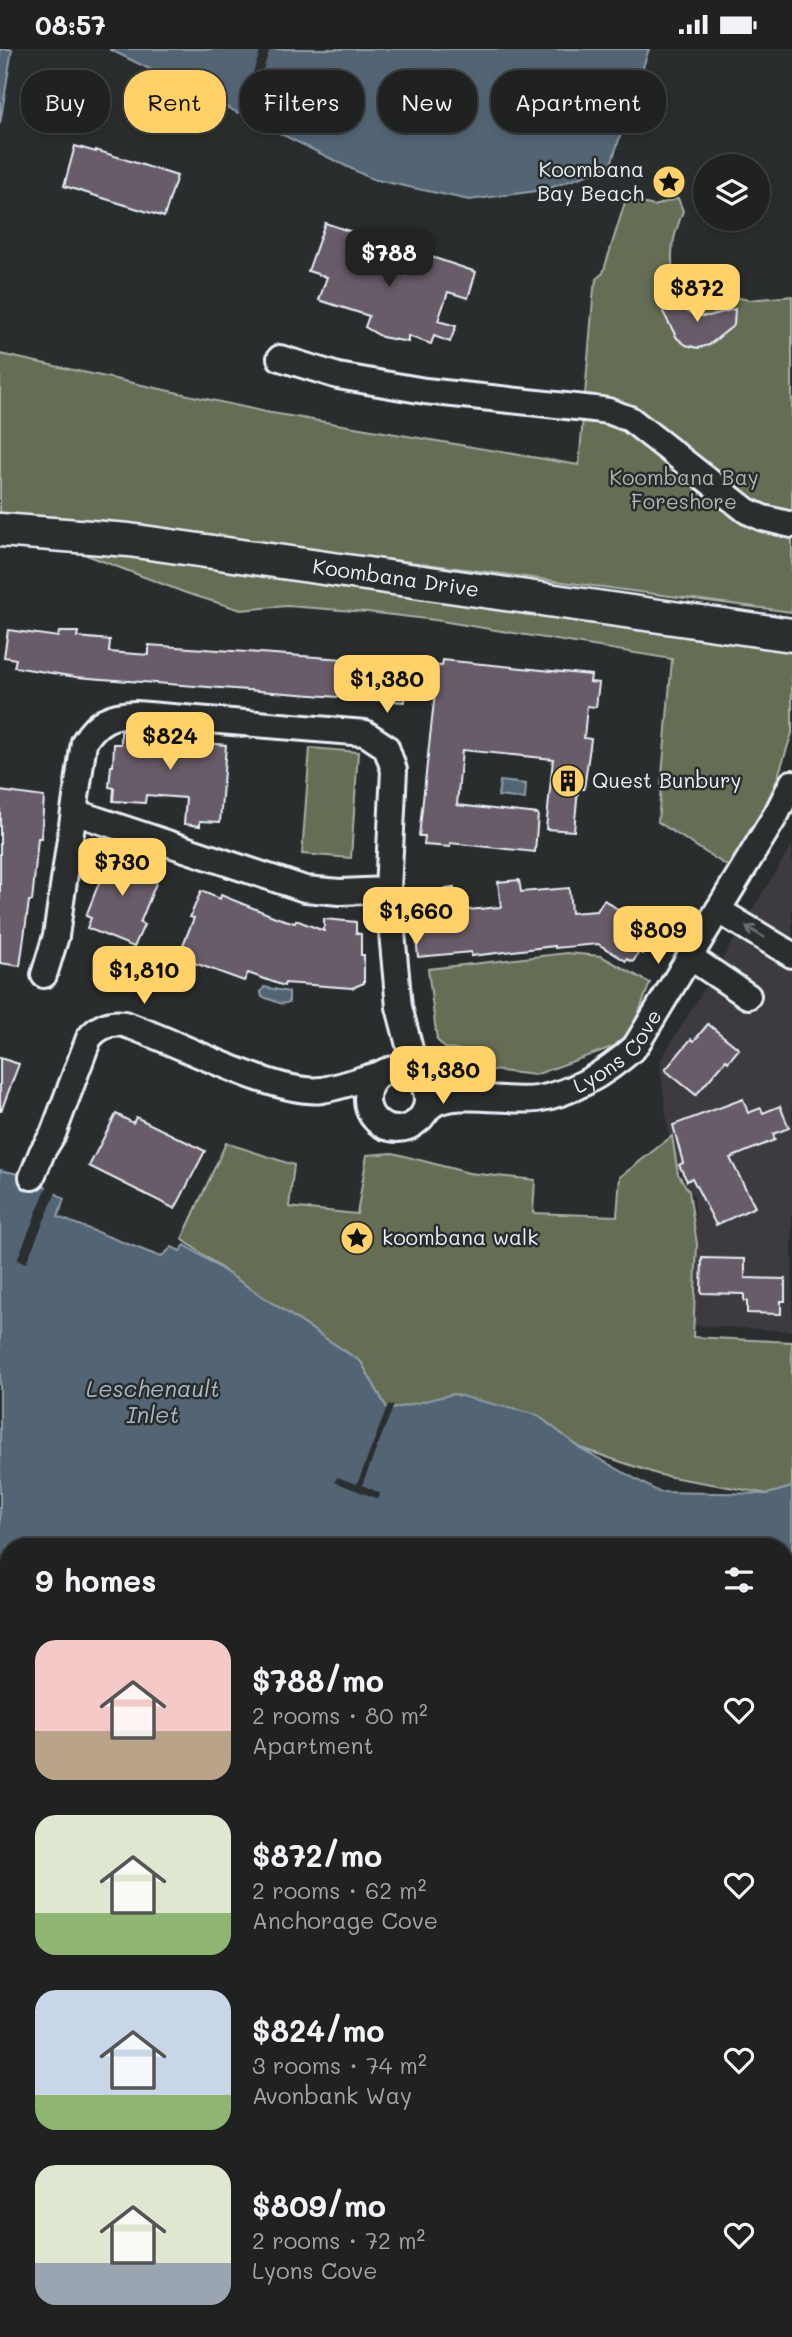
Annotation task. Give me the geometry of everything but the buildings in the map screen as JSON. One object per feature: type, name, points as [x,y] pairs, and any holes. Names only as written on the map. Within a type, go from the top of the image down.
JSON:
[{"type":"main road","name":"Koombana Drive","points":[[0,530],[130,540],[792,635]]},
{"type":"street","points":[[280,358],[338,376],[413,389],[608,411],[630,419],[747,511],[792,525]]},
{"type":"street","points":[[32,1177],[53,1134],[89,1038],[102,1027],[117,1023],[135,1027],[277,1084],[321,1090],[371,1114],[377,1121],[394,1129],[404,1128],[421,1118],[427,1093],[417,1077],[399,1007],[388,891],[394,770],[386,747],[365,733],[135,714],[111,716],[100,721],[84,742],[56,936],[44,975]]},
{"type":"street","name":"Lyons Cove","points":[[421,1118],[433,1104],[452,1098],[481,1097],[520,1101],[555,1095],[591,1080],[635,1047],[777,813],[792,783]]},
{"type":"street","points":[[74,812],[305,888],[340,893],[388,891]]},
{"type":"street","points":[[718,910],[792,955]]},
{"type":"street","points":[[690,957],[748,996]]},
{"type":"street","points":[[371,1114],[367,1097],[373,1080],[382,1074],[390,1056],[399,1007]]},
{"type":"street","points":[[321,1090],[395,1069],[404,1070],[417,1077]]},
{"type":"street","name":"Lyons Cove","points":[[417,1077],[456,1086],[481,1097]]},
{"type":"shaded area","points":[[792,845],[792,1331],[693,1325],[697,1244],[694,1197],[678,1166],[668,1132],[660,1061]]},
{"type":"green space","name":"Koombana Bay Foreshore","points":[[678,198],[683,211],[672,247],[674,284],[749,300],[792,296],[792,612],[403,561],[0,515],[0,354],[266,412],[579,465],[594,288],[597,278],[603,273],[626,199],[654,206]]},
{"type":"green space","points":[[55,543],[788,650],[792,654],[792,733],[767,810],[732,869],[658,822],[672,659],[435,620],[367,612],[287,606],[241,610],[186,593]]},
{"type":"green space","points":[[310,748],[358,752],[351,858],[302,854]]},
{"type":"green space","points":[[567,953],[601,956],[650,983],[632,1030],[615,1046],[535,1075],[475,1068],[461,1050],[445,1048],[437,1040],[428,969]]},
{"type":"green space","points":[[672,1136],[678,1174],[689,1191],[697,1244],[693,1337],[792,1342],[792,1487],[768,1494],[660,1475],[580,1448],[537,1415],[388,1410],[361,1362],[233,1277],[182,1239],[226,1143],[294,1165],[289,1207],[357,1214],[367,1155],[393,1153],[469,1173],[535,1180],[533,1213],[617,1216],[620,1177]]},
{"type":"water","points":[[0,49],[12,49],[0,124]]},
{"type":"water","points":[[109,49],[649,49],[642,70],[491,70],[491,133],[621,133],[610,167],[544,190],[469,200],[372,179],[279,133],[364,133],[364,70],[240,70],[240,114],[226,107],[226,70],[151,70]]},
{"type":"water","points":[[500,781],[526,784],[525,799],[498,796]]},
{"type":"water","points":[[264,987],[289,992],[289,1002],[279,1003],[262,997]]},
{"type":"water","name":"Leschenault Inlet","points":[[0,1170],[32,1177],[64,1199],[58,1217],[161,1257],[172,1247],[180,1251],[185,1245],[361,1362],[388,1410],[453,1394],[537,1415],[580,1448],[659,1492],[768,1494],[792,1487],[792,1538],[0,1538]]},
{"type":"pier","points":[[261,49],[270,49],[263,70],[254,70]]},
{"type":"pier","points":[[48,1184],[57,1190],[26,1263],[17,1260]]},
{"type":"pier","points":[[389,1403],[390,1406],[394,1405],[362,1485],[380,1493],[378,1499],[335,1482],[337,1477],[357,1484]]},
{"type":"place","name":"Koombana Bay Beach","points":[[669,182]]},
{"type":"place","name":"Quest Bunbury","points":[[568,781]]},
{"type":"place","name":"koombana walk","points":[[357,1238]]}]
